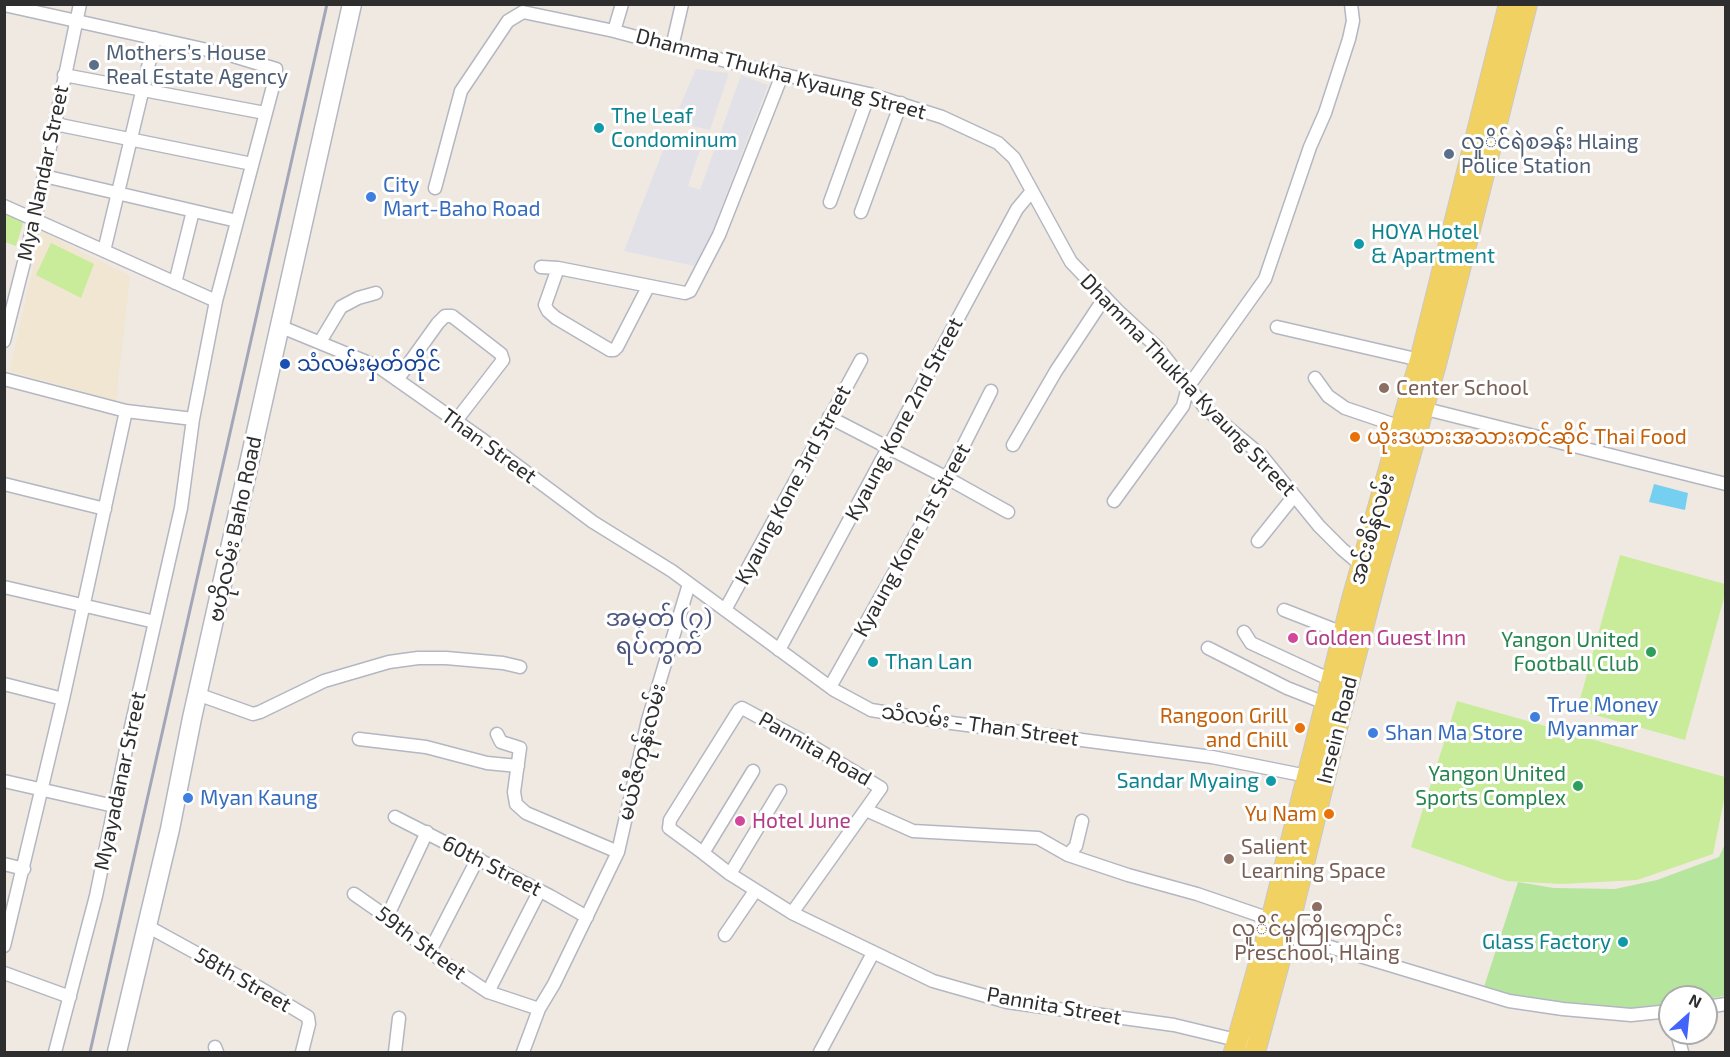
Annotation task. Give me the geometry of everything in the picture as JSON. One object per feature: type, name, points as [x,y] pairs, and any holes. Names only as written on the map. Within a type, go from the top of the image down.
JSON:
[{"type":"main road","name":"ဗဟိုလမ်း Baho Road","points":[[117,1053],[170,829],[197,694],[352,4]]},
{"type":"main road","name":"အင်းစိန်လမ်း","points":[[1346,657],[1343,633],[1370,568],[1400,462],[1401,427],[1416,406],[1420,360],[1476,178],[1499,81],[1509,4]]},
{"type":"main road","name":"အင်းစိန်လမ်း","points":[[1499,81],[1527,4]]},
{"type":"main road","points":[[1400,462],[1476,178]]},
{"type":"main road","name":"Insein Road","points":[[1332,695],[1346,657],[1370,568]]},
{"type":"main road","points":[[1311,782],[1332,695]]},
{"type":"main road","name":"Insein Road","points":[[1256,1049],[1275,927],[1311,782]]},
{"type":"main road","points":[[1236,1046],[1275,927]]},
{"type":"street","name":"Mya Nandar Street","points":[[4,341],[35,219],[80,4]]},
{"type":"street","points":[[614,31],[621,4]]},
{"type":"street","points":[[672,46],[682,4]]},
{"type":"street","points":[[1114,501],[1183,406],[1188,387],[1265,279],[1310,147],[1325,114],[1349,39],[1353,21],[1351,4]]},
{"type":"street","points":[[11,6],[155,38],[104,251]]},
{"type":"street","name":"Dhamma Thukha Kyaung Street","points":[[435,188],[461,92],[508,21],[523,12],[614,31],[782,75],[869,94],[942,117],[998,143],[1014,158],[1071,262],[1157,347],[1206,409],[1262,456],[1318,526],[1370,568]]},
{"type":"street","name":"Myayadanar Street","points":[[55,1053],[96,897],[114,806],[181,508],[193,419],[216,302],[276,75],[276,69],[271,67],[155,38]]},
{"type":"street","points":[[64,75],[265,113]]},
{"type":"street","points":[[541,267],[558,268],[685,293],[693,287],[719,235],[782,75]]},
{"type":"street","points":[[830,202],[869,94]]},
{"type":"street","points":[[861,212],[901,103]]},
{"type":"street","points":[[55,124],[252,164]]},
{"type":"street","points":[[44,176],[237,221]]},
{"type":"street","name":"Kyaung Kone 2nd Street","points":[[779,650],[1017,209],[1032,191]]},
{"type":"street","points":[[4,206],[216,302]]},
{"type":"street","points":[[175,283],[193,211]]},
{"type":"street","points":[[558,268],[545,305],[548,311],[610,350],[614,350],[617,346],[648,287]]},
{"type":"street","points":[[321,342],[341,308],[358,298],[376,293]]},
{"type":"street","points":[[1013,444],[1056,371],[1105,297]]},
{"type":"street","points":[[397,380],[438,323],[445,316],[452,316],[501,354],[503,360],[454,422]]},
{"type":"street","name":"Than Street","points":[[279,326],[379,368],[483,440],[593,522],[689,584]]},
{"type":"street","points":[[1276,327],[1420,360]]},
{"type":"street","name":"Kyaung Kone 3rd Street","points":[[725,610],[861,360]]},
{"type":"street","points":[[1315,378],[1328,396],[1345,408],[1401,427]]},
{"type":"street","points":[[4,379],[126,411],[193,419]]},
{"type":"street","name":"Kyaung Kone 1st Street","points":[[830,687],[947,478],[991,392]]},
{"type":"street","points":[[1416,406],[1725,484]]},
{"type":"street","points":[[4,946],[63,699],[126,411]]},
{"type":"street","points":[[829,417],[1008,512]]},
{"type":"street","points":[[4,484],[105,509]]},
{"type":"street","points":[[1258,541],[1294,496]]},
{"type":"street","name":"သံလမ်း - Than Street","points":[[689,584],[830,687],[871,710],[944,722],[1212,757],[1311,782]]},
{"type":"street","name":"မယ်ဇီကုန်းလမ်း","points":[[524,1053],[539,1009],[554,984],[618,852],[648,720],[689,584]]},
{"type":"street","points":[[4,586],[155,622]]},
{"type":"street","points":[[1284,610],[1343,633]]},
{"type":"street","points":[[1244,632],[1251,642],[1332,695]]},
{"type":"street","points":[[1208,648],[1287,688],[1332,695]]},
{"type":"street","points":[[197,694],[253,714],[324,681],[389,662],[418,658],[446,658],[503,663],[520,667]]},
{"type":"street","points":[[4,684],[63,699]]},
{"type":"street","name":"Pannita Road","points":[[703,853],[669,828],[669,824],[742,708],[880,787],[881,790],[866,810]]},
{"type":"street","points":[[497,734],[501,742],[520,748],[514,792],[516,804],[526,813],[618,852]]},
{"type":"street","points":[[359,739],[426,747],[487,763],[518,766]]},
{"type":"street","points":[[703,853],[753,771]]},
{"type":"street","points":[[4,781],[114,806]]},
{"type":"street","points":[[730,874],[780,791]]},
{"type":"street","points":[[792,913],[866,810],[913,831],[1038,838],[1068,855],[1197,894],[1275,927],[1509,1001],[1631,1015],[1658,1012]]},
{"type":"street","name":"60th Street","points":[[395,817],[478,858],[587,917]]},
{"type":"street","points":[[1068,855],[1076,846],[1082,821]]},
{"type":"street","points":[[387,916],[427,832]]},
{"type":"street","name":"Pannita Street","points":[[703,853],[730,874],[792,913],[933,981],[1007,1002],[1174,1025],[1236,1046],[1256,1049]]},
{"type":"street","points":[[429,951],[478,858]]},
{"type":"street","points":[[4,864],[24,869]]},
{"type":"street","points":[[725,935],[756,891]]},
{"type":"street","name":"59th Street","points":[[488,992],[539,892]]},
{"type":"street","name":"59th Street","points":[[354,894],[488,992],[539,1009]]},
{"type":"street","name":"58th Street","points":[[147,926],[308,1017],[309,1024],[302,1053]]},
{"type":"street","points":[[820,1053],[873,953]]},
{"type":"street","points":[[4,973],[70,997]]},
{"type":"street","points":[[394,1053],[399,1018]]},
{"type":"shaded area","points":[[696,69],[729,73],[710,130],[673,122]]},
{"type":"shaded area","points":[[741,75],[768,85],[699,267],[624,251],[669,135],[702,143],[688,186],[700,190]]},
{"type":"shaded area","points":[[41,231],[130,276],[116,401],[10,371]]},
{"type":"green space","points":[[4,210],[25,217],[16,246],[5,242]]},
{"type":"green space","points":[[51,243],[94,264],[81,298],[36,275]]},
{"type":"green space","name":"Yangon United Football Club","points":[[1620,555],[1725,584],[1725,594],[1685,740],[1577,710]]},
{"type":"green space","name":"Yangon United Sports Complex","points":[[1457,701],[1725,777],[1725,795],[1713,854],[1637,880],[1562,884],[1507,881],[1411,847]]},
{"type":"green space","points":[[1725,844],[1725,996],[1718,997],[1718,985],[1658,985],[1658,1007],[1633,1011],[1552,1003],[1483,990],[1518,882],[1554,888],[1615,889],[1657,880],[1719,857]]},
{"type":"water","points":[[1654,484],[1688,493],[1685,510],[1649,502]]},
{"type":"railway","points":[[90,1052],[327,4]]},
{"type":"place","name":"Mothers’s House Real Estate Agency","points":[[94,65]]},
{"type":"place","name":"The Leaf Condominum","points":[[599,128]]},
{"type":"place","name":"လှုိင်ရဲစခန်း Hlaing Police Station","points":[[1449,154]]},
{"type":"place","name":"City Mart-Baho Road","points":[[371,197]]},
{"type":"place","name":"HOYA Hotel & Apartment","points":[[1359,244]]},
{"type":"place","name":"သံလမ်းမှတ်တိုင်","points":[[285,364]]},
{"type":"place","name":"Center School","points":[[1384,388]]},
{"type":"place","name":"ယိုးဒယားအသားကင်ဆိုင် Thai Food","points":[[1355,437]]},
{"type":"place","name":"Golden Guest Inn","points":[[1293,638]]},
{"type":"place","name":"Yangon United Football Club","points":[[1651,652]]},
{"type":"place","name":"Than Lan","points":[[873,662]]},
{"type":"place","name":"True Money Myanmar","points":[[1535,717]]},
{"type":"place","name":"Rangoon Grill and Chill","points":[[1300,728]]},
{"type":"place","name":"Shan Ma Store","points":[[1373,733]]},
{"type":"place","name":"Sandar Myaing","points":[[1271,781]]},
{"type":"place","name":"Yangon United Sports Complex","points":[[1578,786]]},
{"type":"place","name":"Myan Kaung","points":[[188,798]]},
{"type":"place","name":"Yu Nam","points":[[1329,814]]},
{"type":"place","name":"Hotel June","points":[[740,821]]},
{"type":"place","name":"Salient Learning Space","points":[[1229,859]]},
{"type":"place","name":"လှုိင်မူကြိုကျောင်း Preschool, Hlaing","points":[[1317,907]]},
{"type":"place","name":"Glass Factory","points":[[1623,942]]},
{"type":"district","name":"အမှတ် (၇) ရပ်ကွက်","points":[[659,632]]}]
